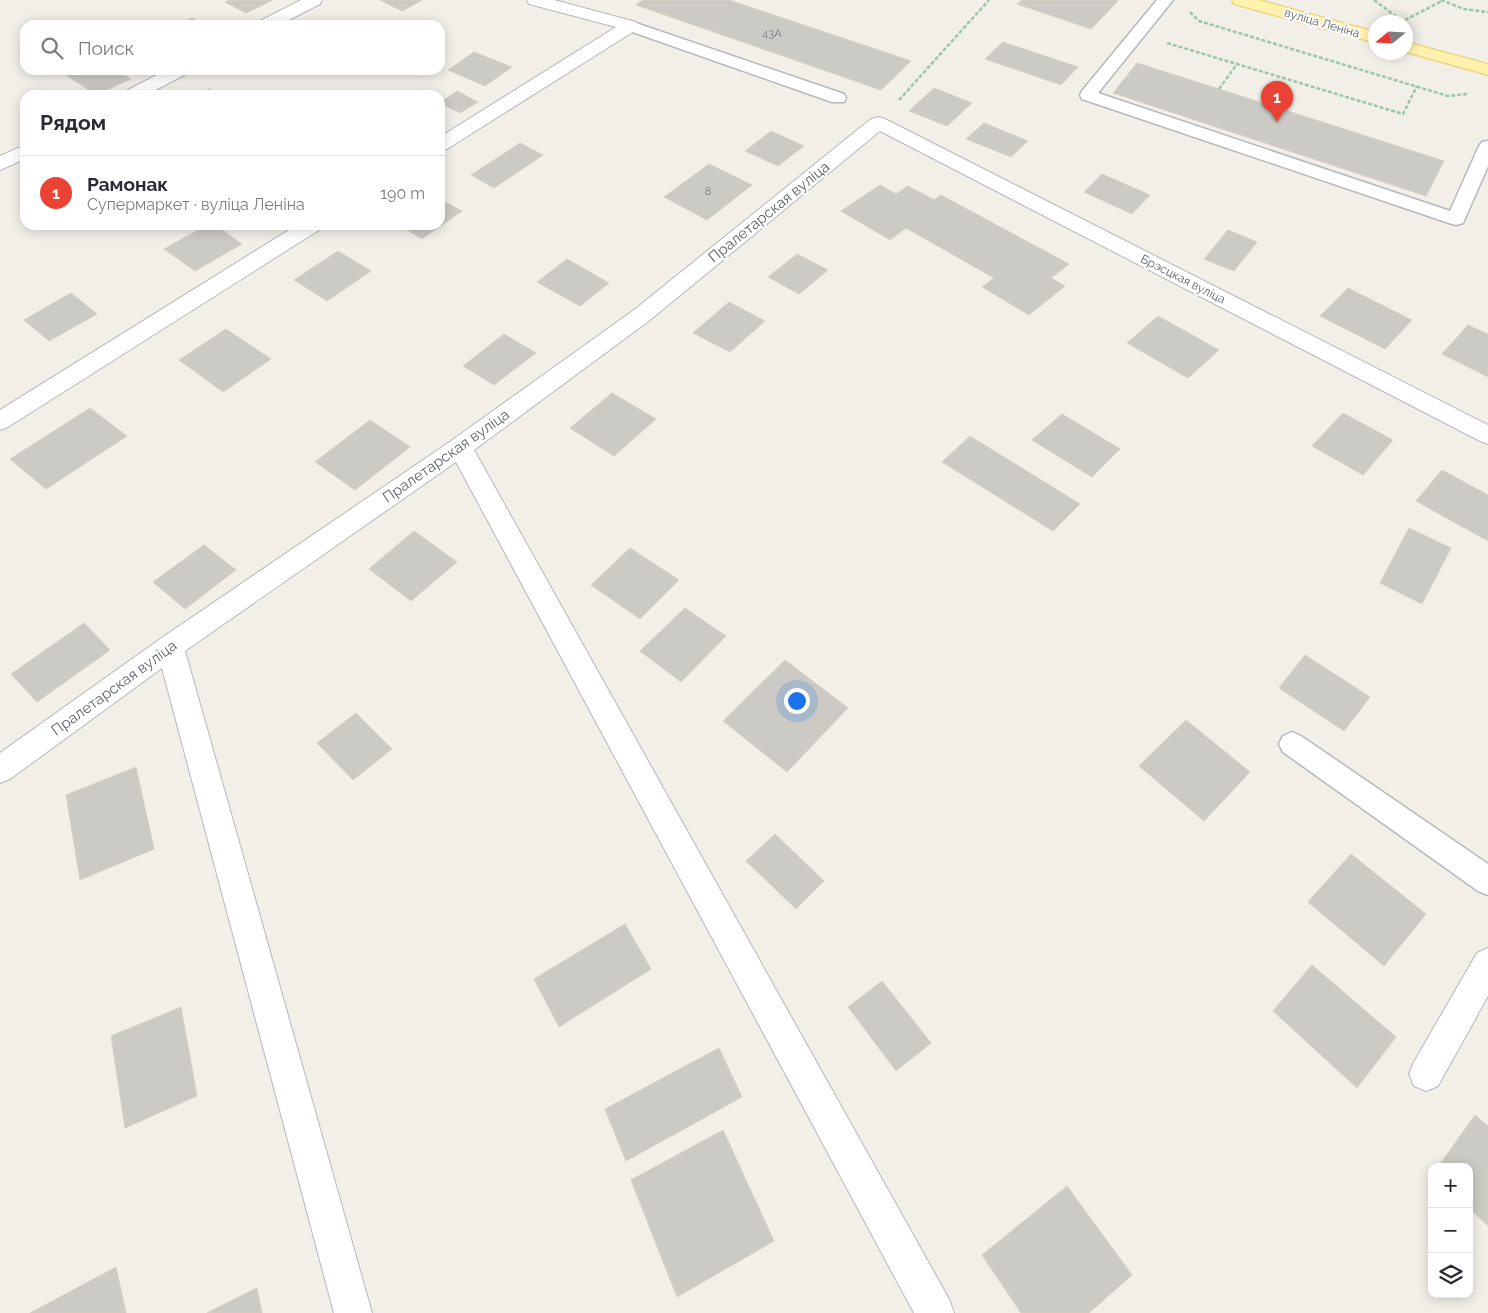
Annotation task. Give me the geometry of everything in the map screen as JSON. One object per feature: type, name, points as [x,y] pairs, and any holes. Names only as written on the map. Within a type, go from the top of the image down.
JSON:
[{"type":"main road","name":"вуліца Леніна","points":[[1240,0],[1368,36]]},
{"type":"main road","points":[[1413,49],[1488,70]]},
{"type":"street","points":[[276,20],[314,0]]},
{"type":"street","points":[[539,1],[630,26]]},
{"type":"street","points":[[445,142],[630,26]]},
{"type":"street","points":[[142,90],[170,75]]},
{"type":"street","name":"Брэсцкая вуліца","points":[[878,123],[1488,435]]},
{"type":"street","name":"Пралетарская вуліца","points":[[0,770],[170,647],[460,447],[642,315],[878,123]]},
{"type":"street","points":[[0,164],[20,154]]},
{"type":"street","points":[[0,421],[304,230]]},
{"type":"street","points":[[460,447],[935,1313]]},
{"type":"street","points":[[170,647],[352,1313]]},
{"type":"street","points":[[1426,1074],[1488,964]]},
{"type":"lane","points":[[1164,1],[1088,95],[1456,219],[1488,146]]},
{"type":"lane","points":[[630,26],[838,98]]},
{"type":"lane","points":[[1292,744],[1488,881]]},
{"type":"path","points":[[878,123],[989,0]]},
{"type":"path","points":[[1374,0],[1394,15]]},
{"type":"path","points":[[1413,16],[1442,0],[1472,11],[1488,12]]},
{"type":"path","points":[[1164,1],[1186,8],[1199,20],[1448,96],[1474,94]]},
{"type":"path","points":[[1137,34],[1403,114],[1417,86]]},
{"type":"path","points":[[1219,89],[1237,64]]},
{"type":"building","points":[[229,0],[273,0],[246,13],[225,2]]},
{"type":"building","points":[[380,0],[422,0],[402,11]]},
{"type":"building","points":[[642,0],[729,0],[911,61],[881,90],[636,5]]},
{"type":"building","points":[[1022,0],[1118,1],[1091,29],[1017,4]]},
{"type":"building","points":[[1003,42],[1078,67],[1061,85],[985,59]]},
{"type":"building","points":[[474,52],[512,67],[485,86],[448,70]]},
{"type":"building","points":[[1137,63],[1444,161],[1426,196],[1113,93]]},
{"type":"building","points":[[66,75],[125,75],[131,79],[107,90],[89,90]]},
{"type":"building","points":[[934,88],[972,103],[947,126],[909,111]]},
{"type":"building","points":[[457,91],[478,102],[460,113],[445,106],[445,99]]},
{"type":"building","points":[[984,123],[1028,141],[1011,157],[966,139]]},
{"type":"building","points":[[771,131],[804,146],[778,166],[745,151]]},
{"type":"building","points":[[520,143],[543,155],[494,188],[471,175]]},
{"type":"building","points":[[709,164],[752,185],[707,220],[664,197]]},
{"type":"building","points":[[1102,174],[1150,195],[1132,214],[1084,192]]},
{"type":"building","points":[[880,185],[896,194],[908,186],[934,200],[941,195],[1069,264],[1051,278],[1065,286],[1029,315],[982,287],[994,278],[906,228],[890,240],[841,211]]},
{"type":"building","points":[[445,202],[462,211],[445,223]]},
{"type":"building","points":[[198,230],[222,230],[242,244],[195,271],[164,249]]},
{"type":"building","points":[[407,230],[435,230],[422,239]]},
{"type":"building","points":[[1228,230],[1257,242],[1234,271],[1204,259]]},
{"type":"building","points":[[338,251],[371,271],[327,301],[294,280]]},
{"type":"building","points":[[797,254],[828,270],[799,294],[768,277]]},
{"type":"building","points":[[567,259],[609,283],[580,306],[537,282]]},
{"type":"building","points":[[1348,288],[1412,320],[1385,349],[1320,316]]},
{"type":"building","points":[[71,293],[97,314],[49,341],[24,320]]},
{"type":"building","points":[[729,302],[765,321],[730,352],[693,333]]},
{"type":"building","points":[[1158,316],[1219,350],[1188,378],[1127,343]]},
{"type":"building","points":[[1468,325],[1488,334],[1488,377],[1442,354]]},
{"type":"building","points":[[226,329],[271,359],[223,392],[179,360]]},
{"type":"building","points":[[504,334],[536,353],[494,385],[463,366]]},
{"type":"building","points":[[612,393],[656,419],[614,456],[570,428]]},
{"type":"building","points":[[90,408],[127,436],[46,489],[10,459]]},
{"type":"building","points":[[1343,413],[1393,440],[1363,475],[1312,446]]},
{"type":"building","points":[[1062,414],[1120,449],[1092,477],[1032,440]]},
{"type":"building","points":[[370,420],[410,447],[355,490],[315,462]]},
{"type":"building","points":[[970,436],[1080,504],[1053,531],[942,462]]},
{"type":"building","points":[[1442,470],[1488,495],[1488,541],[1416,501]]},
{"type":"building","points":[[1409,528],[1451,548],[1422,604],[1380,583]]},
{"type":"building","points":[[414,531],[457,562],[411,601],[369,569]]},
{"type":"building","points":[[204,545],[236,570],[185,609],[153,582]]},
{"type":"building","points":[[630,548],[679,580],[640,619],[591,585]]},
{"type":"building","points":[[685,608],[726,636],[681,682],[640,651]]},
{"type":"building","points":[[84,623],[110,650],[37,702],[11,674]]},
{"type":"building","points":[[1305,655],[1370,697],[1344,731],[1279,688]]},
{"type":"building","points":[[785,660],[848,708],[787,772],[723,721]]},
{"type":"building","points":[[356,713],[392,749],[353,780],[317,743]]},
{"type":"building","points":[[1186,720],[1250,772],[1204,821],[1139,766]]},
{"type":"building","points":[[136,767],[154,849],[80,880],[66,795]]},
{"type":"building","points":[[775,834],[824,881],[796,909],[746,861]]},
{"type":"building","points":[[1351,854],[1426,914],[1384,966],[1308,902]]},
{"type":"building","points":[[625,924],[651,969],[559,1027],[534,979]]},
{"type":"building","points":[[1312,965],[1396,1037],[1357,1088],[1273,1011]]},
{"type":"building","points":[[882,981],[931,1043],[896,1071],[848,1007]]},
{"type":"building","points":[[181,1007],[197,1096],[125,1128],[111,1036]]},
{"type":"building","points":[[719,1048],[742,1097],[626,1161],[605,1109]]},
{"type":"building","points":[[1475,1115],[1488,1126],[1488,1226],[1473,1212],[1473,1163],[1441,1163]]},
{"type":"building","points":[[723,1130],[774,1241],[677,1297],[631,1180]]},
{"type":"building","points":[[1067,1186],[1132,1275],[1089,1313],[1021,1313],[982,1255]]},
{"type":"building","points":[[116,1267],[126,1313],[30,1313]]},
{"type":"building","points":[[257,1288],[262,1313],[207,1313]]},
{"type":"place","name":"Рамонак","points":[[1277,122]]}]
